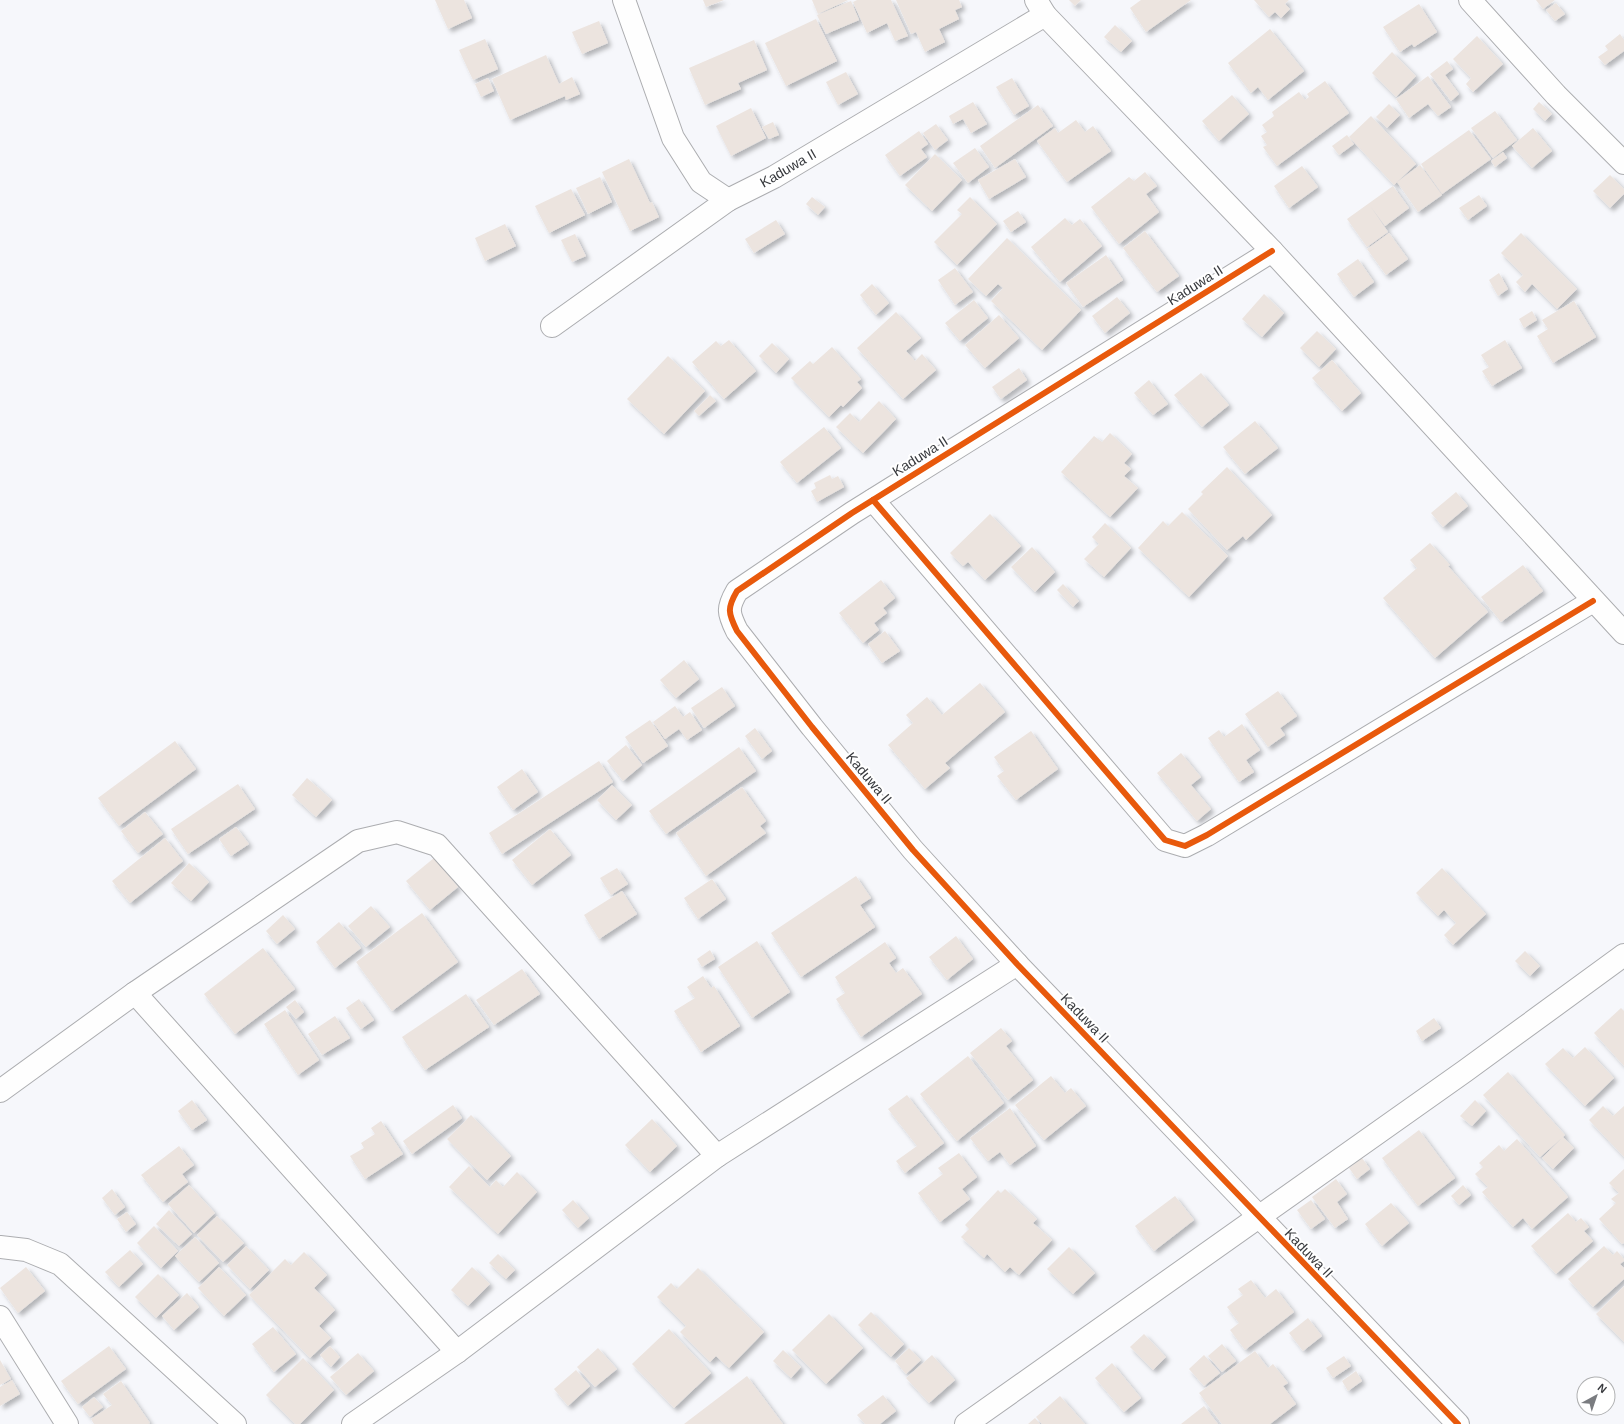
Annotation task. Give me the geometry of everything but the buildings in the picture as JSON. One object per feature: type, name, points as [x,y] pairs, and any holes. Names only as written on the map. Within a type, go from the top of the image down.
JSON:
[{"type":"street","points":[[624,0],[673,138],[701,182],[728,200]]},
{"type":"street","points":[[1470,0],[1556,95],[1624,163]]},
{"type":"street","points":[[1040,8],[1272,251],[1624,633]]},
{"type":"street","name":"Kaduwa II","points":[[552,326],[728,200],[774,177],[1040,8]]},
{"type":"street","name":"Kaduwa II","points":[[1272,251],[873,500],[737,591],[730,603],[731,618],[737,631],[812,728],[913,850],[1017,964],[1458,1424]]},
{"type":"street","points":[[873,500],[1165,840],[1185,846],[1593,601]]},
{"type":"street","points":[[0,1091],[135,993],[358,841],[397,832],[437,845],[717,1156]]},
{"type":"street","points":[[966,1424],[1624,956]]},
{"type":"street","points":[[353,1424],[457,1352],[717,1156],[1017,964]]},
{"type":"street","points":[[135,993],[457,1352]]},
{"type":"street","points":[[0,1248],[26,1250],[60,1264],[235,1424]]},
{"type":"street","points":[[0,1317],[67,1424]]},
{"type":"cycle path","points":[[1272,251],[852,513],[737,591],[730,606],[730,615],[737,631],[812,727],[913,850],[1017,964],[1458,1424]]},
{"type":"cycle path","points":[[873,500],[1165,840],[1185,846],[1207,835],[1593,601]]}]
